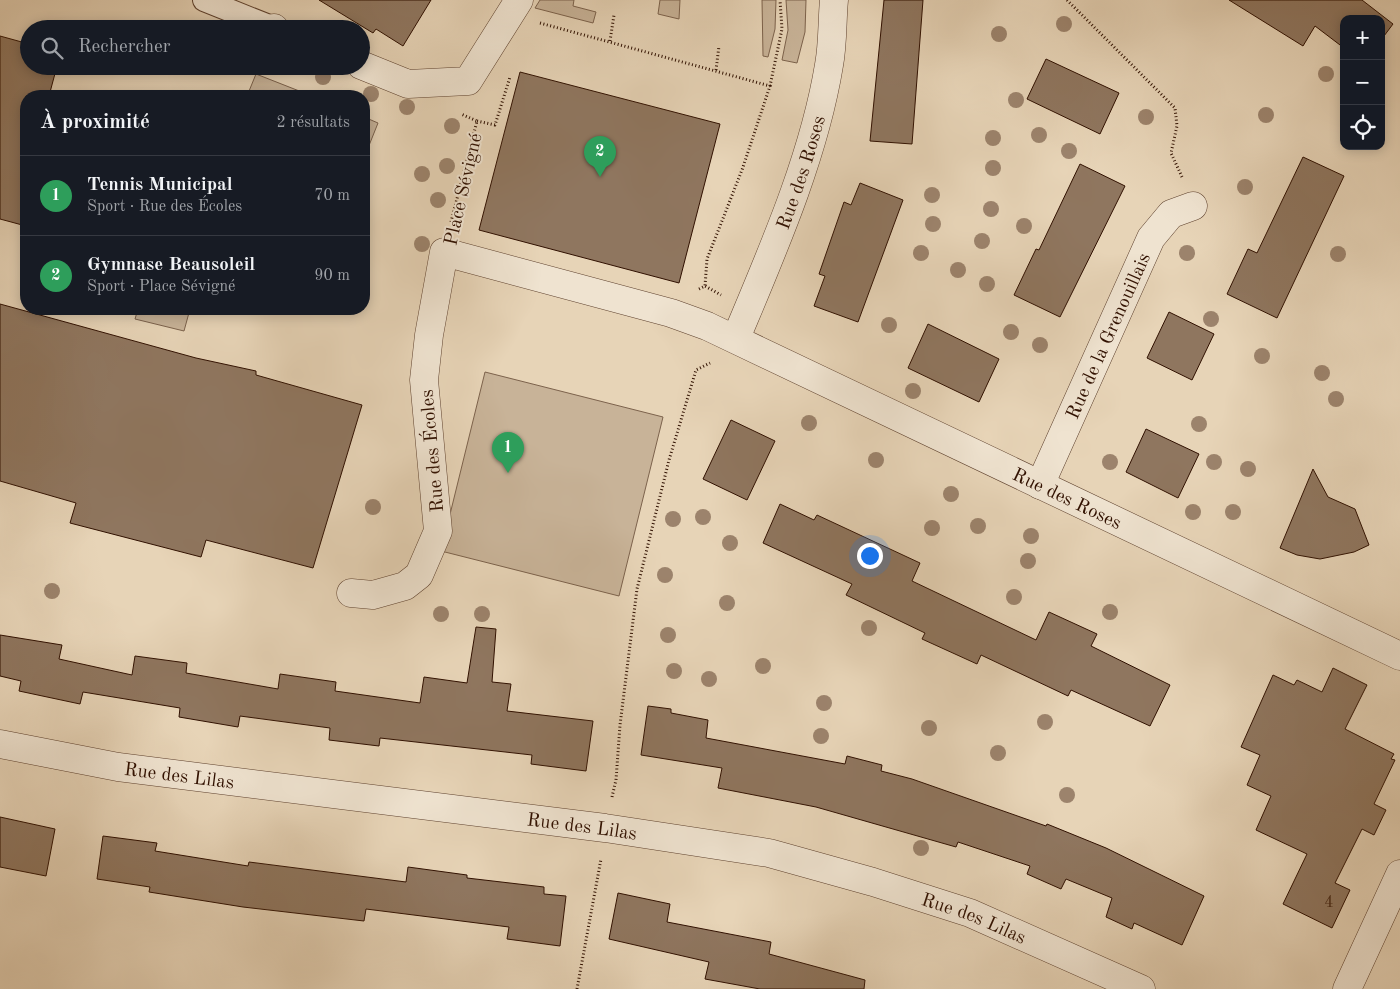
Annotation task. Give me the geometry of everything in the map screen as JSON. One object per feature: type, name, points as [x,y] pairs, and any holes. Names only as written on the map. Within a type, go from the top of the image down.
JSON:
[{"type":"street","points":[[204,0],[254,20]]},
{"type":"street","points":[[370,69],[408,84],[468,81],[519,0]]},
{"type":"street","name":"Rue des Roses","points":[[736,338],[792,196],[814,130],[829,64],[834,0]]},
{"type":"street","name":"Rue de la Grenouillais","points":[[1040,485],[1151,238],[1171,214],[1193,206]]},
{"type":"street","name":"Place Sévigné","points":[[444,252],[636,303],[707,326]]},
{"type":"street","name":"Rue des Écoles","points":[[351,593],[373,595],[405,586],[419,575],[438,530],[424,380],[429,335],[444,252]]},
{"type":"street","name":"Rue des Roses","points":[[707,326],[736,338],[1400,656]]},
{"type":"street","name":"Rue des Lilas","points":[[0,744],[118,767],[605,828],[769,853],[873,882],[970,913],[1141,989]]},
{"type":"street","points":[[1347,989],[1400,874]]},
{"type":"path","points":[[705,286],[707,259],[742,170],[770,86],[782,29],[780,0]]},
{"type":"path","points":[[1067,0],[1175,108],[1176,126],[1171,152],[1193,206]]},
{"type":"path","points":[[610,41],[614,15]]},
{"type":"path","points":[[536,22],[770,86]]},
{"type":"path","points":[[716,70],[719,46]]},
{"type":"path","points":[[477,121],[495,125],[512,72]]},
{"type":"path","name":"Place Sévigné","points":[[444,252],[477,121],[452,110]]},
{"type":"path","points":[[577,989],[598,883],[605,828],[616,780],[620,725],[637,589],[670,460],[696,370]]},
{"type":"shaded area","points":[[540,0],[574,0],[573,6],[596,12],[593,23],[535,8]]},
{"type":"shaded area","points":[[660,0],[680,0],[679,19],[658,14]]},
{"type":"shaded area","points":[[762,0],[776,0],[775,29],[768,57],[763,56]]},
{"type":"shaded area","points":[[786,0],[806,0],[805,32],[797,63],[782,60],[788,30]]},
{"type":"shaded area","points":[[256,75],[259,75],[297,90],[249,90]]},
{"type":"shaded area","points":[[370,120],[378,123],[370,143]]},
{"type":"shaded area","points":[[136,315],[188,315],[184,331],[135,319]]},
{"type":"shaded area","points":[[485,372],[663,417],[619,596],[441,551]]},
{"type":"building","points":[[319,0],[431,0],[403,46],[376,29],[373,33],[370,31],[370,20],[352,20]]},
{"type":"building","points":[[884,0],[923,0],[912,144],[870,141]]},
{"type":"building","points":[[1229,0],[1362,0],[1381,15],[1340,15],[1340,45],[1315,26],[1303,46]]},
{"type":"building","points":[[1385,18],[1393,24],[1385,35]]},
{"type":"building","points":[[0,36],[20,42],[20,75],[55,75],[51,90],[20,90],[20,224],[0,219]]},
{"type":"building","points":[[1046,59],[1119,93],[1100,134],[1027,99]]},
{"type":"building","points":[[520,72],[720,124],[679,283],[479,230]]},
{"type":"building","points":[[1303,157],[1344,176],[1277,318],[1227,294],[1248,249],[1257,253]]},
{"type":"building","points":[[1080,164],[1125,186],[1060,317],[1014,295],[1036,249],[1039,250]]},
{"type":"building","points":[[860,183],[903,200],[858,322],[814,306],[825,276],[819,274],[844,202],[851,205]]},
{"type":"building","points":[[0,304],[20,310],[20,315],[40,315],[196,358],[256,371],[256,375],[362,405],[313,568],[206,540],[201,557],[70,523],[76,503],[0,481]]},
{"type":"building","points":[[1169,312],[1214,334],[1192,380],[1147,358]]},
{"type":"building","points":[[928,324],[999,359],[979,402],[908,368]]},
{"type":"building","points":[[731,420],[775,441],[747,500],[703,479]]},
{"type":"building","points":[[1146,429],[1199,454],[1178,498],[1126,472]]},
{"type":"building","points":[[1313,469],[1328,497],[1355,509],[1369,545],[1354,552],[1320,559],[1297,555],[1280,548]]},
{"type":"building","points":[[780,504],[814,520],[817,515],[920,563],[912,581],[1036,640],[1049,612],[1097,634],[1091,646],[1170,685],[1150,726],[1071,690],[1068,696],[981,655],[977,664],[922,639],[925,633],[846,595],[852,584],[763,543]]},
{"type":"building","points":[[476,627],[496,629],[492,682],[511,684],[507,711],[593,721],[586,771],[531,764],[532,755],[380,738],[379,746],[329,740],[330,728],[240,716],[238,727],[179,717],[180,708],[83,692],[80,704],[19,691],[21,681],[0,676],[0,635],[62,645],[59,659],[132,675],[135,656],[187,663],[186,673],[278,689],[280,674],[336,682],[335,691],[420,703],[424,677],[467,683]]},
{"type":"building","points":[[1333,668],[1367,685],[1345,729],[1394,754],[1391,759],[1395,760],[1374,804],[1386,810],[1374,835],[1362,829],[1335,883],[1350,890],[1332,928],[1283,904],[1307,854],[1256,830],[1271,796],[1247,785],[1260,755],[1241,747],[1273,675],[1294,685],[1297,680],[1322,692]]},
{"type":"building","points":[[648,706],[671,709],[671,713],[708,720],[706,738],[845,764],[847,756],[882,765],[881,771],[912,779],[1046,826],[1047,824],[1106,848],[1204,896],[1182,945],[1134,923],[1132,929],[1106,917],[1112,898],[1066,879],[1061,889],[1027,874],[1030,866],[958,842],[956,847],[816,807],[718,788],[722,768],[641,755]]},
{"type":"building","points":[[0,817],[55,829],[46,876],[0,867]]},
{"type":"building","points":[[103,836],[157,843],[155,851],[248,866],[249,862],[406,882],[408,867],[467,875],[467,878],[544,887],[544,894],[566,896],[560,946],[507,939],[509,927],[366,909],[364,921],[243,907],[149,892],[150,887],[97,879]]},
{"type":"building","points":[[618,893],[670,904],[667,922],[771,942],[769,954],[865,980],[864,989],[760,989],[705,979],[709,962],[609,939]]},
{"type":"place","name":"Gymnase Beausoleil","points":[[600,177]]},
{"type":"place","name":"Tennis Municipal","points":[[508,473]]}]
